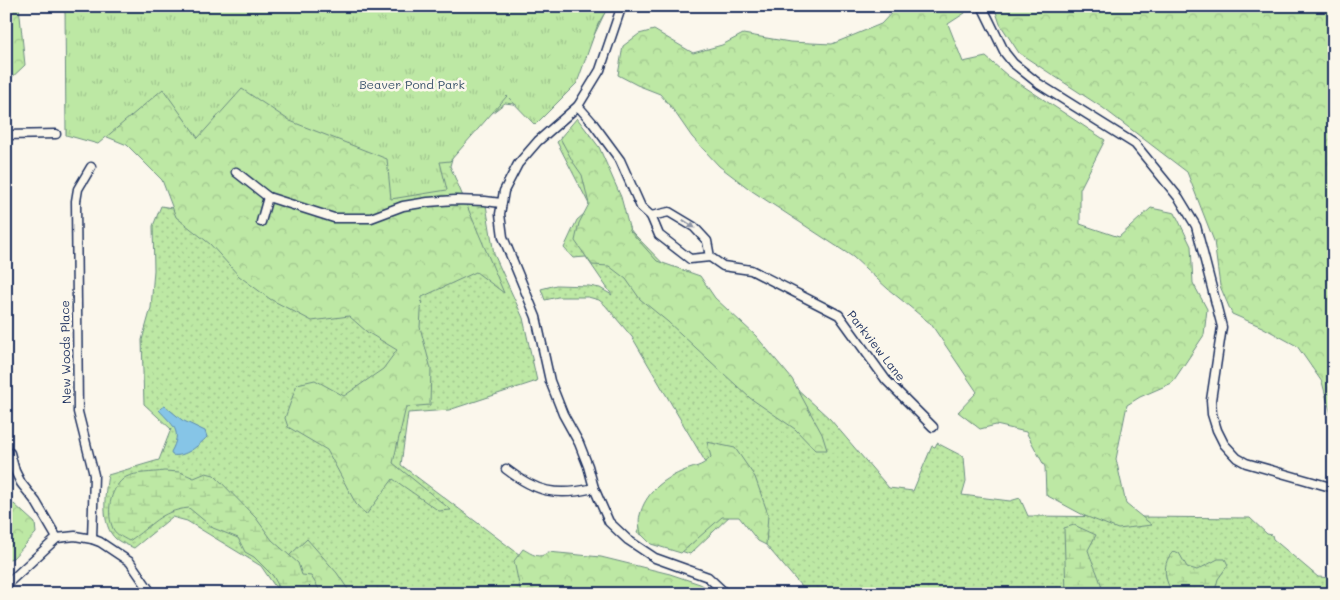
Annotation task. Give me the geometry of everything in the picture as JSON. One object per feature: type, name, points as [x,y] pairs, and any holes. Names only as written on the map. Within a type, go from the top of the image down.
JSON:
[{"type":"street","points":[[624,6],[620,11],[600,70],[578,106],[538,141],[518,164],[504,191],[501,204],[502,237],[536,317],[550,381],[563,414],[579,443],[594,488],[609,522],[628,540],[655,558],[708,577],[726,594]]},
{"type":"street","points":[[982,6],[1005,54],[1013,63],[1040,84],[1078,106],[1135,144],[1179,198],[1196,226],[1222,327],[1211,400],[1212,414],[1224,444],[1237,458],[1246,463],[1334,488]]},
{"type":"street","name":"Parkview Lane","points":[[578,106],[620,160],[641,208],[651,216],[660,235],[690,259],[710,257],[723,266],[751,270],[839,315],[886,380],[933,427]]},
{"type":"street","points":[[6,135],[56,134]]},
{"type":"street","name":"New Woods Place","points":[[91,167],[78,189],[76,201],[78,412],[94,475],[92,539]]},
{"type":"street","points":[[236,172],[268,197],[326,216],[350,219],[371,218],[403,206],[428,202],[455,200],[485,201],[501,204]]},
{"type":"street","points":[[261,222],[268,197]]},
{"type":"street","points":[[651,216],[669,212],[694,227],[707,241],[710,257]]},
{"type":"street","points":[[6,453],[10,453],[15,471],[21,483],[36,502],[58,538]]},
{"type":"street","points":[[506,469],[522,481],[551,493],[571,493],[594,488]]},
{"type":"street","points":[[6,585],[58,538],[75,536],[92,539],[107,546],[130,562],[152,594]]},
{"type":"green space","points":[[6,6],[19,6],[25,65],[6,83]]},
{"type":"green space","points":[[64,6],[608,6],[578,69],[544,108],[505,103],[457,140],[450,166],[504,293],[476,272],[422,297],[420,327],[431,369],[430,405],[406,407],[393,463],[451,510],[439,511],[393,479],[366,515],[356,504],[327,450],[288,427],[285,418],[297,384],[315,380],[344,396],[383,369],[397,350],[367,332],[349,316],[312,321],[270,299],[239,276],[210,244],[176,217],[162,180],[127,145],[85,128]]},
{"type":"green space","name":"Beaver Pond Park","points":[[65,6],[609,6],[598,24],[577,83],[535,125],[507,96],[450,161],[440,162],[447,190],[391,199],[387,159],[290,121],[242,89],[198,138],[163,89],[98,144],[66,135]]},
{"type":"green space","points":[[898,6],[964,6],[965,13],[948,24],[963,62],[986,57],[1008,76],[1105,140],[1080,189],[1080,224],[1119,237],[1151,208],[1175,213],[1191,246],[1193,283],[1207,309],[1204,335],[1172,383],[1127,405],[1116,459],[1126,504],[1152,525],[1118,529],[1085,516],[1046,495],[1045,467],[1026,432],[996,425],[980,429],[958,412],[977,392],[931,324],[853,257],[752,191],[719,166],[692,137],[660,94],[618,75],[623,46],[639,34],[654,30],[693,53],[722,45],[743,34],[790,42],[832,44],[881,24]]},
{"type":"green space","points":[[994,6],[1334,6],[1334,425],[1322,382],[1297,346],[1262,327],[1232,314],[1220,286],[1214,241],[1187,172],[1103,108],[1019,53],[1000,24]]},
{"type":"green space","points":[[577,118],[599,147],[621,197],[630,231],[657,261],[700,276],[715,298],[756,336],[792,379],[822,434],[827,450],[815,450],[795,429],[750,398],[668,322],[640,299],[626,279],[609,266],[592,265],[575,241],[579,223],[589,204],[582,175],[560,138]]},
{"type":"green space","points":[[563,137],[633,233],[686,287],[830,419],[889,488],[913,491],[932,446],[935,447],[937,443],[964,457],[966,481],[962,495],[1010,501],[1020,498],[1028,516],[1250,518],[1267,534],[1272,535],[1273,539],[1318,577],[1334,578],[1334,594],[813,594],[801,586],[736,510],[690,554],[645,537],[637,532],[658,486],[706,463],[632,337],[605,305],[599,300],[588,297],[558,297],[545,300],[541,289],[556,285],[589,286],[600,288],[612,295],[586,257],[573,258],[564,248],[577,220],[591,208],[557,142]]},
{"type":"green space","points":[[473,202],[486,205],[494,254],[523,318],[537,381],[449,410],[408,413],[401,465],[524,558],[555,594],[280,594],[261,566],[187,521],[172,517],[134,548],[116,539],[111,533],[106,517],[105,499],[108,475],[159,460],[171,429],[144,404],[142,340],[151,308],[154,270],[153,226],[161,206],[278,226],[389,214]]},
{"type":"green space","points":[[707,442],[735,448],[755,477],[768,514],[766,545],[758,541],[739,517],[722,517],[681,553],[651,544],[641,534],[639,517],[642,507],[650,494],[667,479],[707,461],[711,457]]},
{"type":"green space","points":[[164,471],[180,472],[194,478],[206,473],[214,475],[256,518],[272,540],[298,563],[302,575],[311,576],[322,594],[283,594],[273,576],[254,557],[245,552],[238,538],[213,528],[189,508],[170,512],[156,520],[129,541],[119,535],[113,529],[110,520],[111,499],[117,486],[130,475]]},
{"type":"green space","points":[[14,504],[35,523],[36,533],[13,558],[6,560],[6,507]]},
{"type":"green space","points":[[1074,525],[1096,535],[1088,550],[1103,594],[1066,594],[1064,528]]},
{"type":"green space","points":[[307,539],[337,573],[351,594],[274,594],[290,555]]},
{"type":"green space","points":[[523,549],[539,556],[548,552],[601,557],[670,574],[700,584],[718,594],[600,594],[582,590],[578,594],[521,594],[514,561]]},
{"type":"green space","points":[[1174,551],[1179,553],[1187,567],[1197,570],[1218,559],[1225,559],[1228,565],[1218,579],[1214,594],[1174,594],[1168,584],[1165,572],[1167,561]]},
{"type":"water","points":[[165,406],[182,420],[205,431],[207,437],[187,453],[172,455],[171,452],[175,445],[176,433],[175,429],[159,410]]}]
